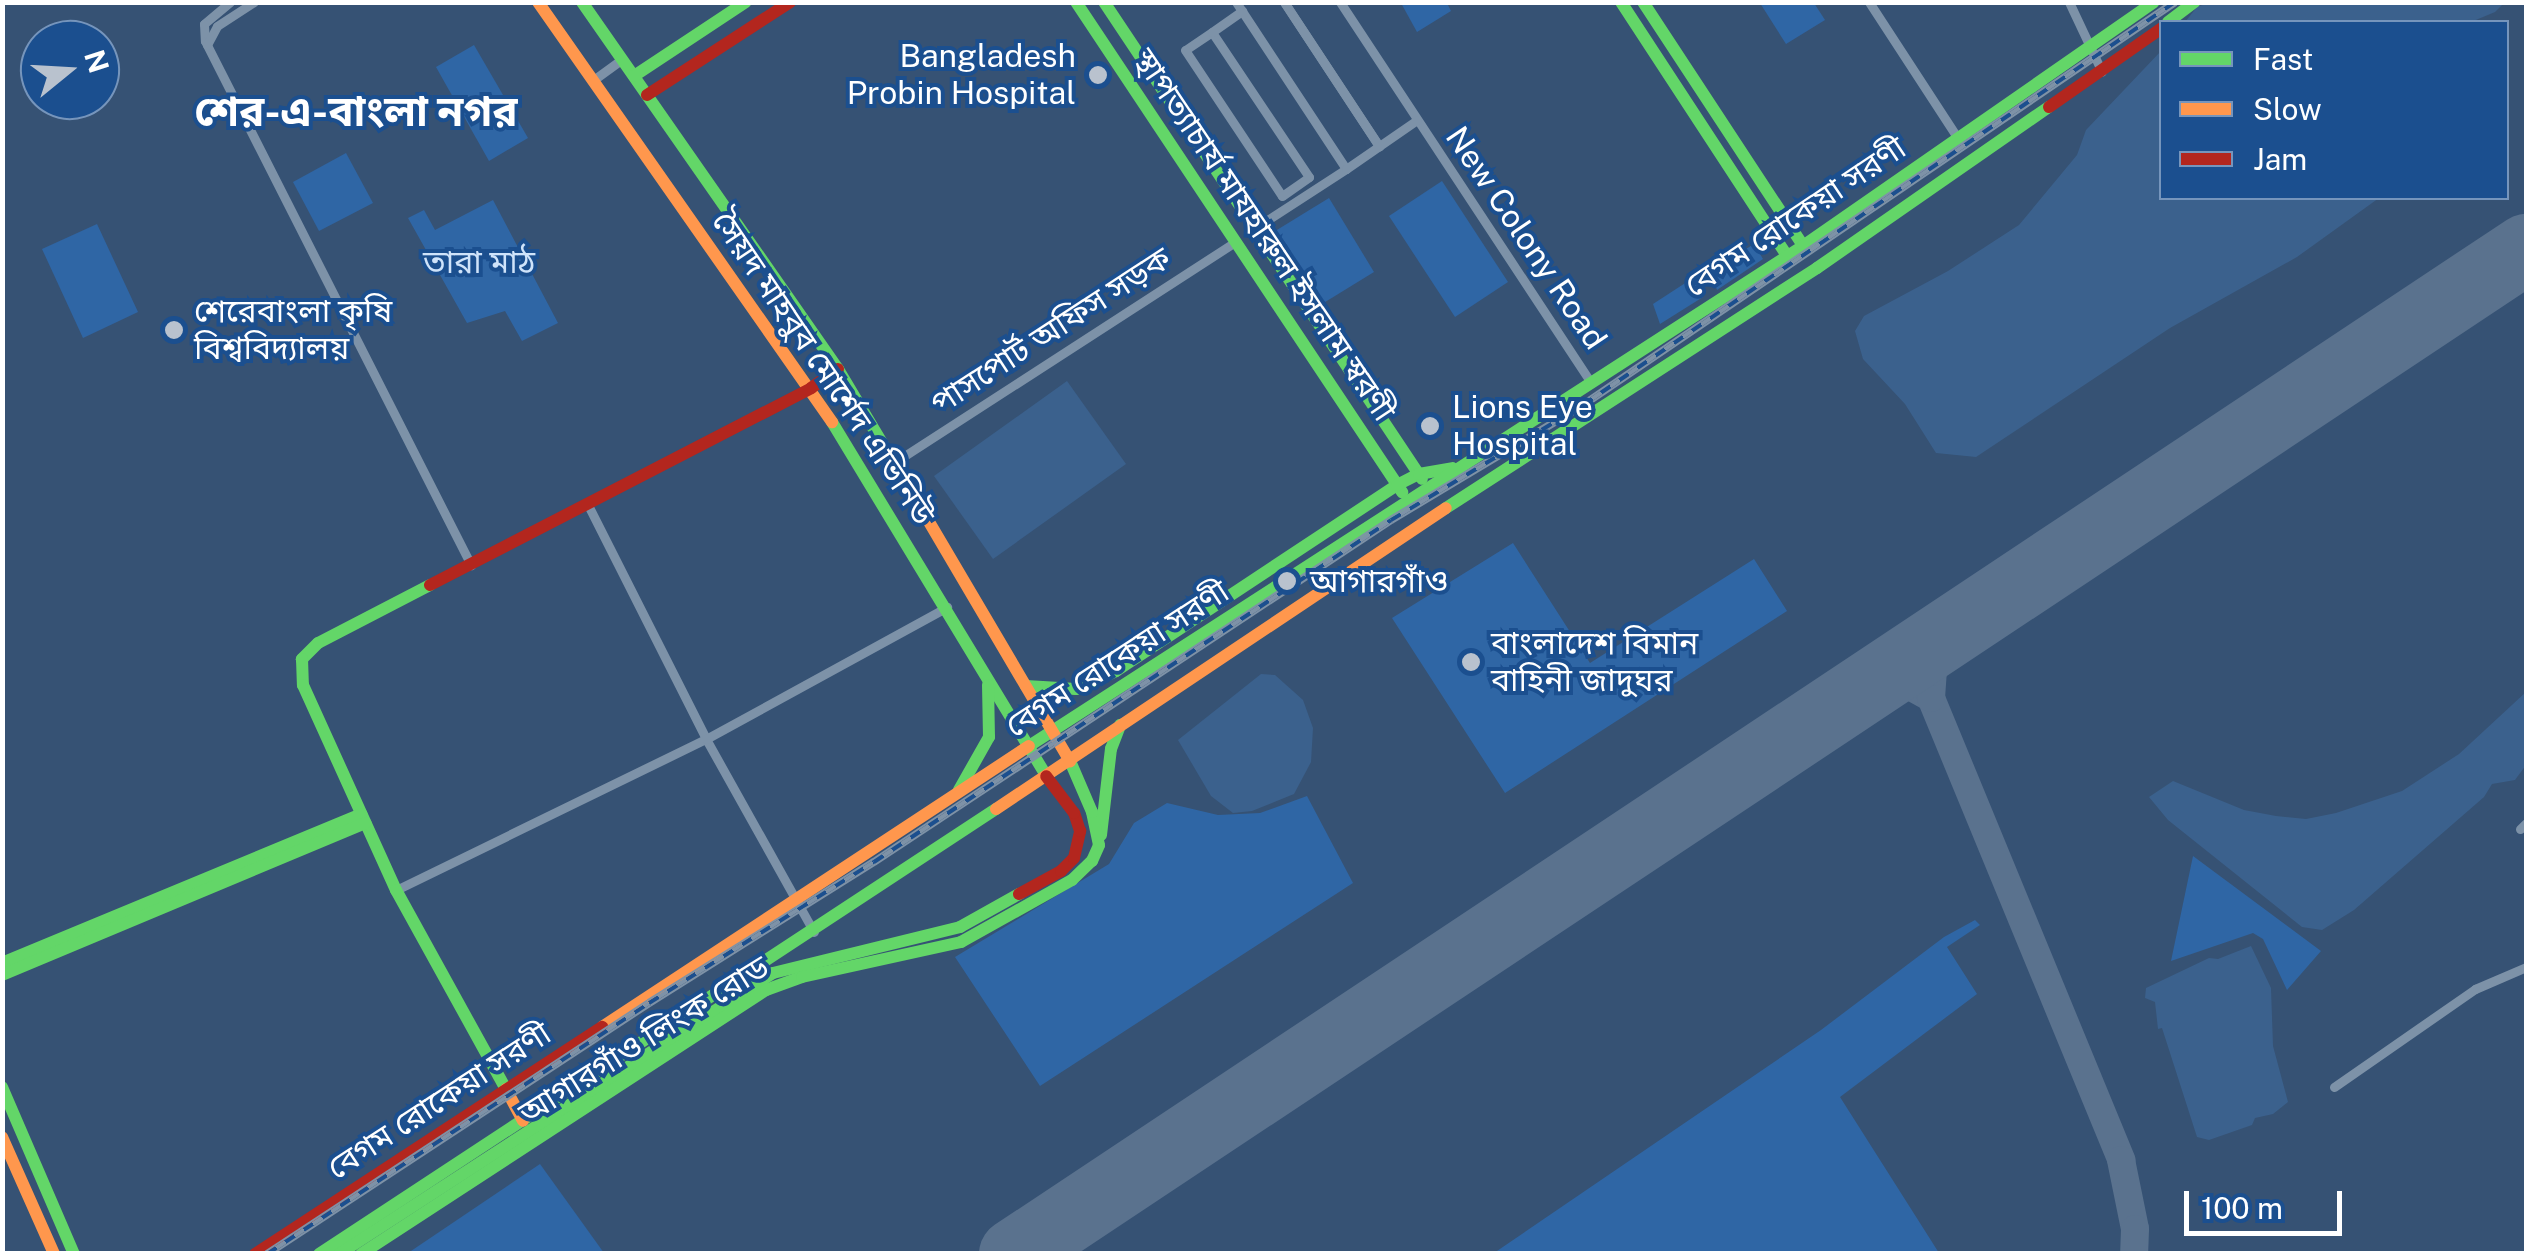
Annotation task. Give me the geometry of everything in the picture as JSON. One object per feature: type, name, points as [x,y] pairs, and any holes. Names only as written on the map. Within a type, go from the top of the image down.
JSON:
[{"type":"main road","name":"সৈয়দ মাহবুব মোর্শেদ এভিনিউ","points":[[538,2],[812,388],[1046,776]]},
{"type":"main road","name":"সৈয়দ মাহবুব মোর্শেদ এভিনিউ","points":[[582,2],[622,59],[640,72],[838,368],[1070,761]]},
{"type":"main road","points":[[640,72],[746,2]]},
{"type":"main road","points":[[653,92],[790,2]]},
{"type":"main road","name":"স্থাপত্যাচার্য মাযহারুল ইসলাম স্বরণী","points":[[1076,2],[1406,498]]},
{"type":"main road","name":"স্থাপত্যাচার্য মাযহারুল ইসলাম স্বরণী","points":[[1104,2],[1423,480]]},
{"type":"main road","points":[[1621,2],[1801,279]]},
{"type":"main road","points":[[1643,2],[1817,268]]},
{"type":"main road","name":"বেগম রোকেয়া সরণী","points":[[255,1254],[1030,750],[1406,498],[1423,480],[1458,467],[1803,246],[2154,2]]},
{"type":"main road","points":[[2171,20],[2195,2]]},
{"type":"main road","points":[[1098,36],[1117,22]]},
{"type":"main road","name":"বেগম রোকেয়া সরণী","points":[[319,1254],[814,932],[1120,725],[1801,279],[2159,30]]},
{"type":"main road","points":[[1235,242],[1255,228]]},
{"type":"main road","points":[[523,1120],[396,890],[306,699],[302,659],[318,643],[812,388],[838,368]]},
{"type":"main road","points":[[1592,384],[1606,406]]},
{"type":"main road","points":[[1026,686],[1076,689],[1116,671],[1397,484],[1423,480]]},
{"type":"main road","points":[[953,799],[989,737],[986,676]]},
{"type":"main road","points":[[1099,844],[1111,749],[1120,725]]},
{"type":"main road","points":[[1070,761],[1092,812],[1099,844]]},
{"type":"main road","name":"আগারগাঁও লিংক রোড","points":[[339,1254],[774,973],[960,927],[1061,871],[1074,858],[1080,831],[1074,813],[1046,776]]},
{"type":"main road","points":[[2,964],[363,819]]},
{"type":"main road","points":[[2,975],[363,819]]},
{"type":"main road","name":"আগারগাঁও লিংক রোড","points":[[361,1254],[766,990],[802,976],[943,947],[976,936],[1072,880],[1092,861],[1099,844]]},
{"type":"main road","points":[[2,1087],[74,1254]]},
{"type":"main road","points":[[2,1136],[54,1254]]},
{"type":"main road","points":[[10,1154],[27,1146]]},
{"type":"street","points":[[230,2],[204,24],[207,45],[471,565]]},
{"type":"street","points":[[207,45],[217,26],[254,2]]},
{"type":"street","points":[[1284,2],[1379,146]]},
{"type":"street","name":"New Colony Road","points":[[1340,2],[1592,384]]},
{"type":"street","points":[[1869,2],[1959,140]]},
{"type":"street","points":[[2068,2],[2102,72]]},
{"type":"street","points":[[1212,32],[1309,177],[1282,196],[1185,50],[1239,7],[1346,169]]},
{"type":"street","points":[[592,81],[622,59]]},
{"type":"street","name":"New Colony Road","points":[[1255,228],[1417,120]]},
{"type":"street","name":"পাসপোর্ট অফিস সড়ক","points":[[895,462],[1235,242]]},
{"type":"street","points":[[588,505],[706,738],[814,932]]},
{"type":"street","points":[[396,890],[706,738],[947,607]]},
{"type":"street","points":[[2334,1087],[2475,989],[2526,968]]},
{"type":"green space","points":[[1401,3],[1447,3],[1451,11],[1417,32]]},
{"type":"green space","points":[[1760,3],[1814,3],[1825,20],[1786,44]]},
{"type":"green space","points":[[474,45],[528,138],[489,161],[436,67]]},
{"type":"green space","points":[[346,153],[373,203],[319,231],[293,182]]},
{"type":"green space","points":[[1442,181],[1508,282],[1455,317],[1389,216]]},
{"type":"green space","points":[[1329,198],[1374,272],[1317,307],[1272,233]]},
{"type":"green space","name":"তারা মাঠ","points":[[493,200],[558,323],[522,341],[505,311],[467,323],[408,218],[424,210],[435,230]]},
{"type":"green space","points":[[97,224],[138,312],[83,338],[42,249]]},
{"type":"green space","points":[[1754,244],[1763,259],[1717,290],[1710,271]]},
{"type":"green space","points":[[1693,278],[1703,297],[1660,324],[1653,304]]},
{"type":"green space","points":[[1513,543],[1590,663],[1754,559],[1787,611],[1505,793],[1392,618]]},
{"type":"green space","points":[[1307,796],[1353,883],[1040,1086],[955,957],[1109,864],[1134,823],[1167,803],[1218,815],[1260,813]]},
{"type":"green space","points":[[2193,856],[2321,951],[2287,990],[2263,939],[2253,933],[2171,961]]},
{"type":"green space","points":[[1975,920],[1980,925],[1947,947],[1977,994],[1840,1097],[1939,1253],[1494,1253],[1821,1030],[1944,937]]},
{"type":"green space","points":[[540,1164],[604,1253],[408,1253]]},
{"type":"shaded area","points":[[2208,3],[2504,3],[2495,12],[2476,20],[2187,20],[2197,7]]},
{"type":"shaded area","points":[[2159,53],[2159,200],[2376,200],[2297,257],[2170,328],[1976,457],[1936,453],[1905,404],[1863,359],[1855,331],[1864,316],[1948,271],[2019,225],[2077,155],[2086,130]]},
{"type":"shaded area","points":[[1067,381],[1126,464],[993,559],[934,476]]},
{"type":"shaded area","points":[[1261,674],[1275,675],[1303,700],[1313,728],[1311,762],[1294,794],[1252,811],[1233,813],[1211,796],[1178,740]]},
{"type":"shaded area","points":[[2526,692],[2526,765],[2515,780],[2492,784],[2484,797],[2354,910],[2322,930],[2302,927],[2168,820],[2149,797],[2173,781],[2244,810],[2306,819],[2336,813],[2402,791],[2459,754]]},
{"type":"shaded area","points":[[2251,946],[2271,988],[2273,1046],[2288,1102],[2273,1114],[2255,1118],[2252,1125],[2209,1140],[2197,1137],[2162,1028],[2158,1029],[2155,1002],[2145,998],[2146,988],[2209,958],[2218,959]]},
{"type":"taxiway","points":[[1931,698],[1933,672],[1949,633]]},
{"type":"taxiway","points":[[1876,682],[1906,684],[1931,698],[2121,1160],[2135,1229],[2134,1254]]},
{"type":"runway","points":[[1014,1254],[2526,249]]},
{"type":"railway","points":[[267,1254],[649,1003],[874,862],[1391,520],[1583,405],[2175,2]]},
{"type":"traffic: fast","points":[[582,2],[838,369],[925,515]]},
{"type":"traffic: fast","points":[[634,76],[746,2]]},
{"type":"traffic: fast","points":[[1076,2],[1402,492]]},
{"type":"traffic: fast","points":[[1104,2],[1422,479]]},
{"type":"traffic: fast","points":[[1621,2],[1787,256]]},
{"type":"traffic: fast","points":[[1643,2],[1803,246]]},
{"type":"traffic: fast","points":[[1029,746],[1803,246],[2154,2]]},
{"type":"traffic: fast","points":[[2171,20],[2195,2]]},
{"type":"traffic: fast","points":[[1446,508],[1817,268],[2049,107]]},
{"type":"traffic: fast","points":[[832,422],[1046,776]]},
{"type":"traffic: fast","points":[[1026,686],[1076,689],[1116,671],[1397,485],[1419,474],[1452,468]]},
{"type":"traffic: fast","points":[[430,585],[318,643],[302,659],[303,685],[396,890],[506,1089]]},
{"type":"traffic: fast","points":[[959,790],[989,737],[988,685]]},
{"type":"traffic: fast","points":[[1101,835],[1111,749],[1120,725]]},
{"type":"traffic: fast","points":[[361,1254],[766,990],[802,977],[961,942],[1072,880],[1092,861],[1099,845],[1092,812],[1070,761]]},
{"type":"traffic: fast","points":[[319,1254],[996,809]]},
{"type":"traffic: fast","points":[[2,963],[361,814]]},
{"type":"traffic: fast","points":[[2,975],[365,823]]},
{"type":"traffic: fast","points":[[339,1254],[773,973],[960,927],[1019,894]]},
{"type":"traffic: fast","points":[[2,1087],[74,1254]]},
{"type":"traffic: slow","points":[[538,2],[832,422]]},
{"type":"traffic: slow","points":[[996,809],[1446,508]]},
{"type":"traffic: slow","points":[[925,515],[1070,761]]},
{"type":"traffic: slow","points":[[602,1027],[1029,746]]},
{"type":"traffic: slow","points":[[506,1089],[523,1121]]},
{"type":"traffic: slow","points":[[2,1137],[54,1254]]},
{"type":"traffic: jam","points":[[647,95],[790,2]]},
{"type":"traffic: jam","points":[[2049,107],[2159,30]]},
{"type":"traffic: jam","points":[[811,388],[838,369]]},
{"type":"traffic: jam","points":[[430,585],[811,388]]},
{"type":"traffic: jam","points":[[1019,894],[1061,871],[1074,858],[1080,831],[1074,813],[1046,776]]},
{"type":"traffic: jam","points":[[255,1254],[602,1027]]},
{"type":"place","name":"Bangladesh Probin Hospital","points":[[1098,75]]},
{"type":"place","name":"শেরেবাংলা কৃষি বিশ্ববিদ্যালয়","points":[[174,330]]},
{"type":"place","name":"Lions Eye Hospital","points":[[1430,426]]},
{"type":"place","name":"আগারগাঁও","points":[[1287,581]]},
{"type":"place","name":"বাংলাদেশ বিমান বাহিনী জাদুঘর","points":[[1471,662]]},
{"type":"district","name":"শের-এ-বাংলা নগর","points":[[356,111]]}]
